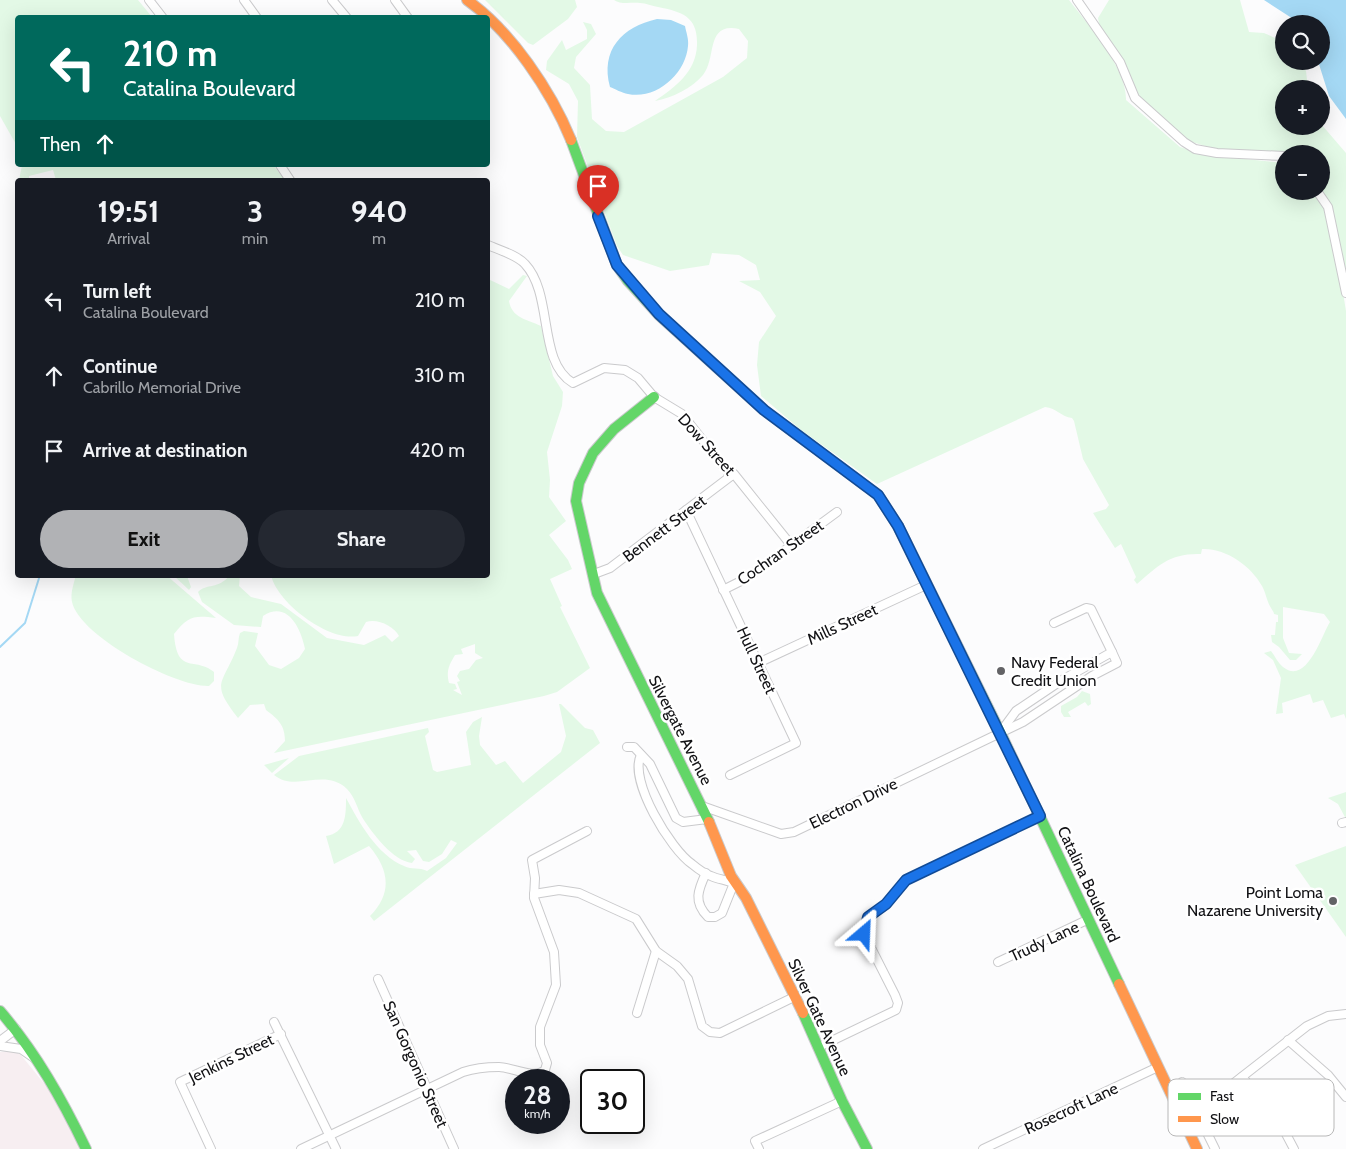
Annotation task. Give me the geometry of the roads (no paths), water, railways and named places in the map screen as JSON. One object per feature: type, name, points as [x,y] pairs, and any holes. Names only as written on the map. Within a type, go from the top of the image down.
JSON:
[{"type":"main road","name":"Catalina Boulevard","points":[[467,0],[485,15]]},
{"type":"main road","name":"Catalina Boulevard","points":[[490,20],[521,55],[559,111],[617,265],[628,281],[659,314],[757,404],[878,495],[898,526],[1000,732],[1168,1088]]},
{"type":"main road","points":[[594,574],[576,501],[578,487],[590,456],[603,438],[654,397]]},
{"type":"main road","name":"Silvergate Avenue","points":[[594,574],[597,593],[702,806],[735,884],[746,898]]},
{"type":"main road","name":"Silver Gate Avenue","points":[[746,898],[819,1047],[842,1101],[867,1149]]},
{"type":"main road","points":[[0,1011],[16,1029],[56,1087],[86,1149]]},
{"type":"main road","name":"Catalina Boulevard","points":[[1191,1136],[1197,1149]]},
{"type":"street","points":[[150,0],[161,15]]},
{"type":"street","points":[[244,0],[255,15]]},
{"type":"street","points":[[332,0],[344,15]]},
{"type":"street","points":[[395,0],[406,15]]},
{"type":"street","points":[[1077,0],[1120,62],[1135,98],[1184,142],[1196,149],[1217,154],[1275,156]]},
{"type":"street","points":[[281,167],[289,178]]},
{"type":"street","points":[[1323,200],[1328,207],[1346,293]]},
{"type":"street","name":"Dow Street","points":[[490,246],[524,263],[537,280],[554,358],[562,377],[573,383],[604,368],[625,370],[638,378],[654,397],[682,414],[732,476],[734,474],[791,545]]},
{"type":"street","name":"Bennett Street","points":[[594,574],[610,568],[732,476]]},
{"type":"street","name":"Hull Street","points":[[686,510],[796,743],[730,774]]},
{"type":"street","name":"Cochran Street","points":[[723,590],[747,578],[837,512]]},
{"type":"street","name":"Mills Street","points":[[758,663],[926,585]]},
{"type":"street","points":[[1054,623],[1086,608],[1091,609],[1112,652]]},
{"type":"street","name":"Electron Drive","points":[[702,806],[781,834],[794,832],[1023,722],[1092,676],[1117,663],[1112,652],[1062,680],[1016,711],[1000,732]]},
{"type":"street","points":[[627,748],[634,747],[650,764],[676,818],[683,822],[707,819]]},
{"type":"street","points":[[641,754],[638,760],[641,784],[650,808],[690,863],[706,873],[735,884],[722,913],[708,917],[698,903],[697,891],[706,873]]},
{"type":"street","points":[[819,1047],[896,1010],[898,1003],[895,995],[864,934],[868,917],[886,904],[906,880],[1040,816]]},
{"type":"street","points":[[301,1149],[463,1072],[478,1067],[501,1067],[536,1074],[545,1070],[547,1063],[540,1045],[540,1026],[556,985],[556,977],[554,952],[534,894],[535,878],[532,860],[587,832]]},
{"type":"street","points":[[534,894],[559,890],[579,893],[636,919],[656,951],[677,966],[688,979],[702,1026],[710,1032],[720,1033],[794,997]]},
{"type":"street","name":"Trudy Lane","points":[[998,962],[1089,919]]},
{"type":"street","points":[[637,1013],[656,951]]},
{"type":"street","name":"San Gorgonio Street","points":[[378,979],[454,1149]]},
{"type":"street","points":[[1239,1079],[1307,1026],[1328,1016],[1346,1014]]},
{"type":"street","points":[[274,1022],[336,1149]]},
{"type":"street","points":[[0,1042],[16,1029]]},
{"type":"street","name":"Jenkins Street","points":[[211,1149],[180,1082],[281,1034]]},
{"type":"street","points":[[1288,1040],[1331,1079]]},
{"type":"street","points":[[0,1046],[21,1049],[39,1061]]},
{"type":"street","name":"Rosecroft Lane","points":[[983,1149],[1158,1067]]},
{"type":"street","points":[[1334,1082],[1346,1097]]},
{"type":"street","points":[[759,1149],[755,1141],[842,1101]]},
{"type":"street","points":[[1208,1136],[1214,1149]]},
{"type":"street","points":[[1287,1136],[1294,1149]]},
{"type":"water","points":[[1264,0],[1346,0],[1346,119],[1330,97],[1330,80],[1324,80],[1321,70],[1330,70],[1330,15],[1287,15]]},
{"type":"water","points":[[657,19],[671,20],[685,26],[688,46],[682,66],[676,75],[659,89],[639,95],[628,94],[610,87],[608,62],[611,51],[617,42],[633,28]]},
{"type":"waterway","points":[[0,647],[25,623],[39,578]]},
{"type":"place","name":"Navy Federal Credit Union","points":[[1001,671]]},
{"type":"place","name":"Point Loma Nazarene University","points":[[1333,901]]}]
